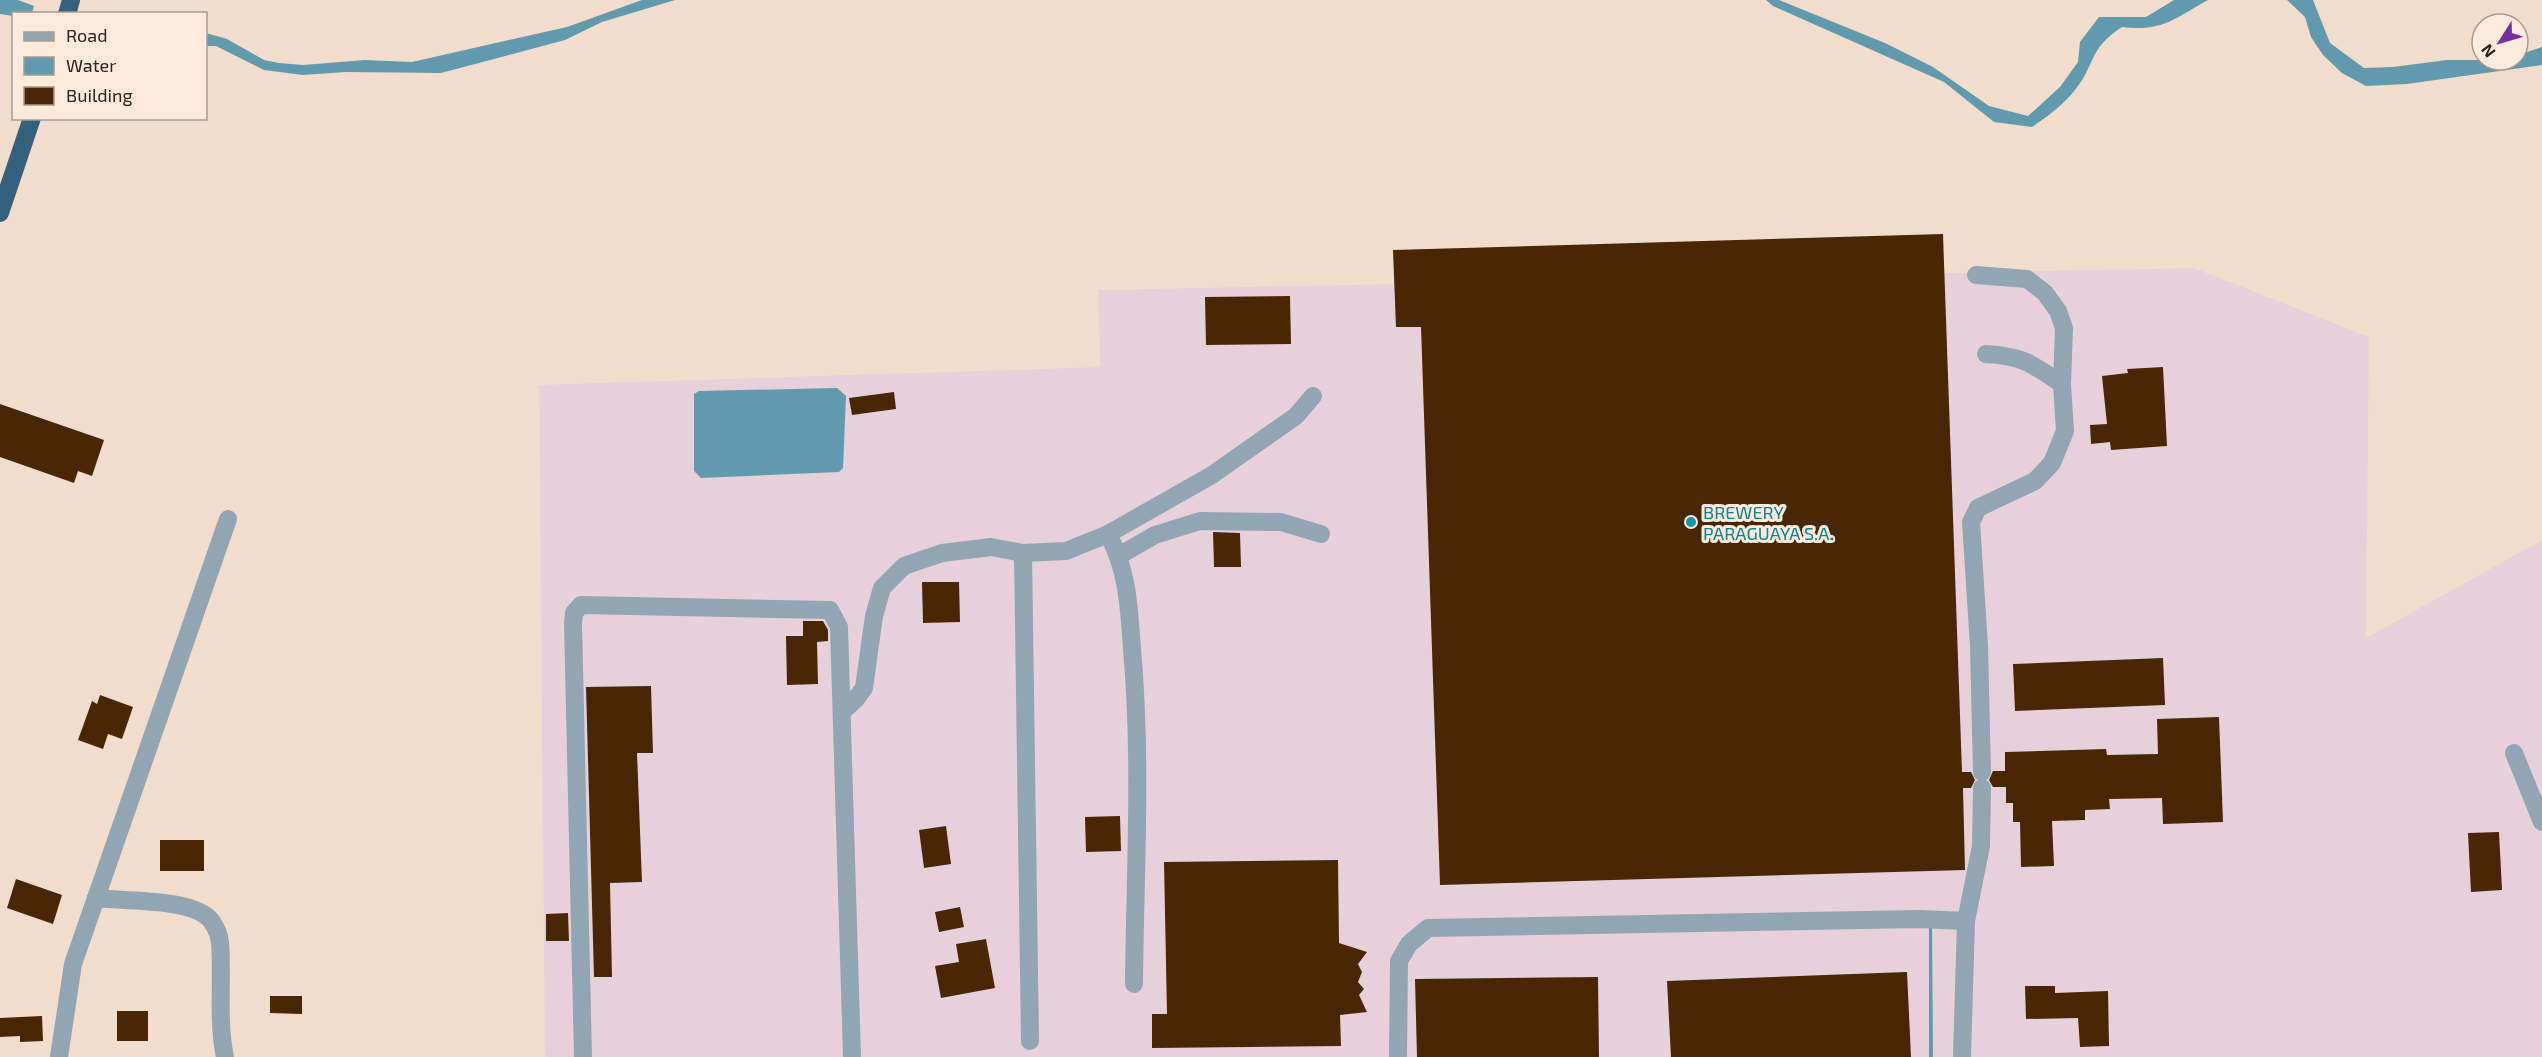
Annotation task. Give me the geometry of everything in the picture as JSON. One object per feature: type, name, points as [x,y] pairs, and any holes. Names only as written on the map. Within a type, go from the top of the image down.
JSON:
[{"type":"highway","points":[[0,213],[31,120]]},
{"type":"lane","points":[[1962,1057],[1966,921],[1981,846],[1979,646],[1971,522],[1978,508],[2036,481],[2052,463],[2065,431],[2062,384],[2064,328],[2058,311],[2045,293],[2027,279],[1976,275]]},
{"type":"lane","points":[[1986,354],[2008,355],[2029,361],[2062,384]]},
{"type":"lane","points":[[842,712],[864,688],[874,616],[882,588],[892,575],[904,566],[942,553],[991,547],[1023,553],[1066,551],[1108,534],[1212,475],[1296,416],[1313,396]]},
{"type":"lane","points":[[59,1057],[73,964],[228,519]]},
{"type":"lane","points":[[1120,555],[1155,535],[1200,521],[1281,522],[1321,534]]},
{"type":"lane","points":[[1108,534],[1120,555],[1127,582],[1138,713],[1134,984]]},
{"type":"lane","points":[[1023,553],[1030,1041]]},
{"type":"lane","points":[[583,1057],[573,623],[574,613],[581,604],[830,610],[839,627],[852,1057]]},
{"type":"lane","points":[[2514,753],[2542,822]]},
{"type":"lane","points":[[96,898],[180,906],[205,915],[212,922],[220,941],[220,999],[225,1057]]},
{"type":"lane","points":[[1398,1057],[1399,961],[1409,944],[1428,928],[1897,920],[1966,921]]},
{"type":"shaded area","points":[[2194,268],[2369,337],[2366,638],[2542,540],[2542,1057],[545,1057],[539,385],[1100,367],[1098,290]]},
{"type":"water","points":[[0,0],[18,0],[34,6],[32,12],[12,12],[12,16],[0,14]]},
{"type":"water","points":[[642,0],[675,0],[602,22],[565,40],[441,73],[346,72],[303,75],[264,70],[216,46],[207,46],[207,33],[227,39],[264,60],[279,63],[303,65],[365,60],[412,62],[567,27]]},
{"type":"water","points":[[1766,0],[1779,0],[1885,43],[1933,67],[1989,106],[2028,116],[2060,87],[2078,62],[2080,42],[2099,17],[2146,17],[2174,0],[2208,0],[2177,18],[2159,25],[2122,27],[2103,42],[2082,81],[2070,95],[2055,110],[2032,127],[1994,122],[1944,82],[1773,6]]},
{"type":"water","points":[[2287,0],[2313,0],[2330,43],[2364,68],[2470,60],[2470,72],[2492,72],[2407,84],[2366,86],[2342,73],[2323,55],[2311,37],[2305,17]]},
{"type":"water","points":[[2542,47],[2542,65],[2530,67],[2530,51]]},
{"type":"water","points":[[837,388],[846,396],[843,468],[839,472],[701,478],[694,471],[694,394],[699,391]]},
{"type":"water","points":[[1929,926],[1932,926],[1933,1057],[1929,1057]]},
{"type":"building","name":"BREWERY PARAGUAYA S.A.","points":[[1943,234],[1962,772],[1971,772],[1975,780],[1971,788],[1963,788],[1965,870],[1440,885],[1421,327],[1396,327],[1393,250]]},
{"type":"building","points":[[1290,296],[1291,344],[1206,345],[1205,297]]},
{"type":"building","points":[[2163,367],[2167,446],[2111,450],[2110,442],[2091,444],[2090,425],[2107,424],[2102,376],[2128,373],[2127,369]]},
{"type":"building","points":[[894,392],[896,409],[852,415],[849,398]]},
{"type":"building","points":[[0,404],[104,440],[92,476],[78,471],[74,483],[0,457]]},
{"type":"building","points":[[1213,532],[1240,533],[1241,567],[1214,567]]},
{"type":"building","points":[[922,582],[959,582],[960,622],[923,623]]},
{"type":"building","points":[[803,621],[823,621],[828,630],[828,641],[817,642],[818,684],[787,685],[786,636],[803,636]]},
{"type":"building","points":[[2163,658],[2165,705],[2015,711],[2013,664]]},
{"type":"building","points":[[651,686],[653,753],[637,753],[642,882],[610,883],[612,977],[594,977],[586,687]]},
{"type":"building","points":[[100,695],[133,707],[122,739],[108,734],[103,749],[78,740],[92,701],[97,704]]},
{"type":"building","points":[[2219,717],[2223,822],[2163,824],[2162,798],[2109,799],[2110,809],[2085,810],[2085,820],[2052,821],[2054,866],[2021,867],[2020,822],[2013,822],[2013,803],[2006,803],[2006,787],[1993,787],[1989,780],[1993,771],[2005,771],[2005,752],[2106,749],[2107,755],[2158,754],[2157,719]]},
{"type":"building","points":[[1120,816],[1121,851],[1086,852],[1085,817]]},
{"type":"building","points":[[946,826],[951,864],[924,868],[919,830]]},
{"type":"building","points":[[2499,832],[2502,890],[2471,892],[2468,833]]},
{"type":"building","points":[[160,840],[204,840],[204,871],[160,871]]},
{"type":"building","points":[[1338,860],[1339,943],[1367,952],[1358,964],[1362,972],[1358,982],[1364,989],[1359,995],[1367,1012],[1340,1015],[1341,1046],[1152,1048],[1152,1014],[1167,1014],[1164,862]]},
{"type":"building","points":[[16,879],[62,895],[53,924],[7,908]]},
{"type":"building","points":[[960,907],[964,927],[939,932],[935,912]]},
{"type":"building","points":[[568,913],[569,941],[546,941],[546,914]]},
{"type":"building","points":[[986,939],[995,988],[941,998],[935,966],[959,962],[956,944]]},
{"type":"building","points":[[1907,972],[1911,1057],[1671,1057],[1667,981]]},
{"type":"building","points":[[1598,977],[1599,1057],[1417,1057],[1415,979]]},
{"type":"building","points":[[2025,986],[2055,986],[2055,993],[2108,991],[2109,1046],[2080,1047],[2078,1018],[2026,1019]]},
{"type":"building","points":[[270,996],[302,996],[302,1014],[270,1013]]},
{"type":"building","points":[[117,1011],[148,1011],[148,1041],[117,1041]]},
{"type":"building","points":[[42,1016],[43,1041],[20,1042],[20,1036],[0,1037],[0,1018]]},
{"type":"place","name":"BREWERY PARAGUAYA S.A.","points":[[1691,522]]}]
